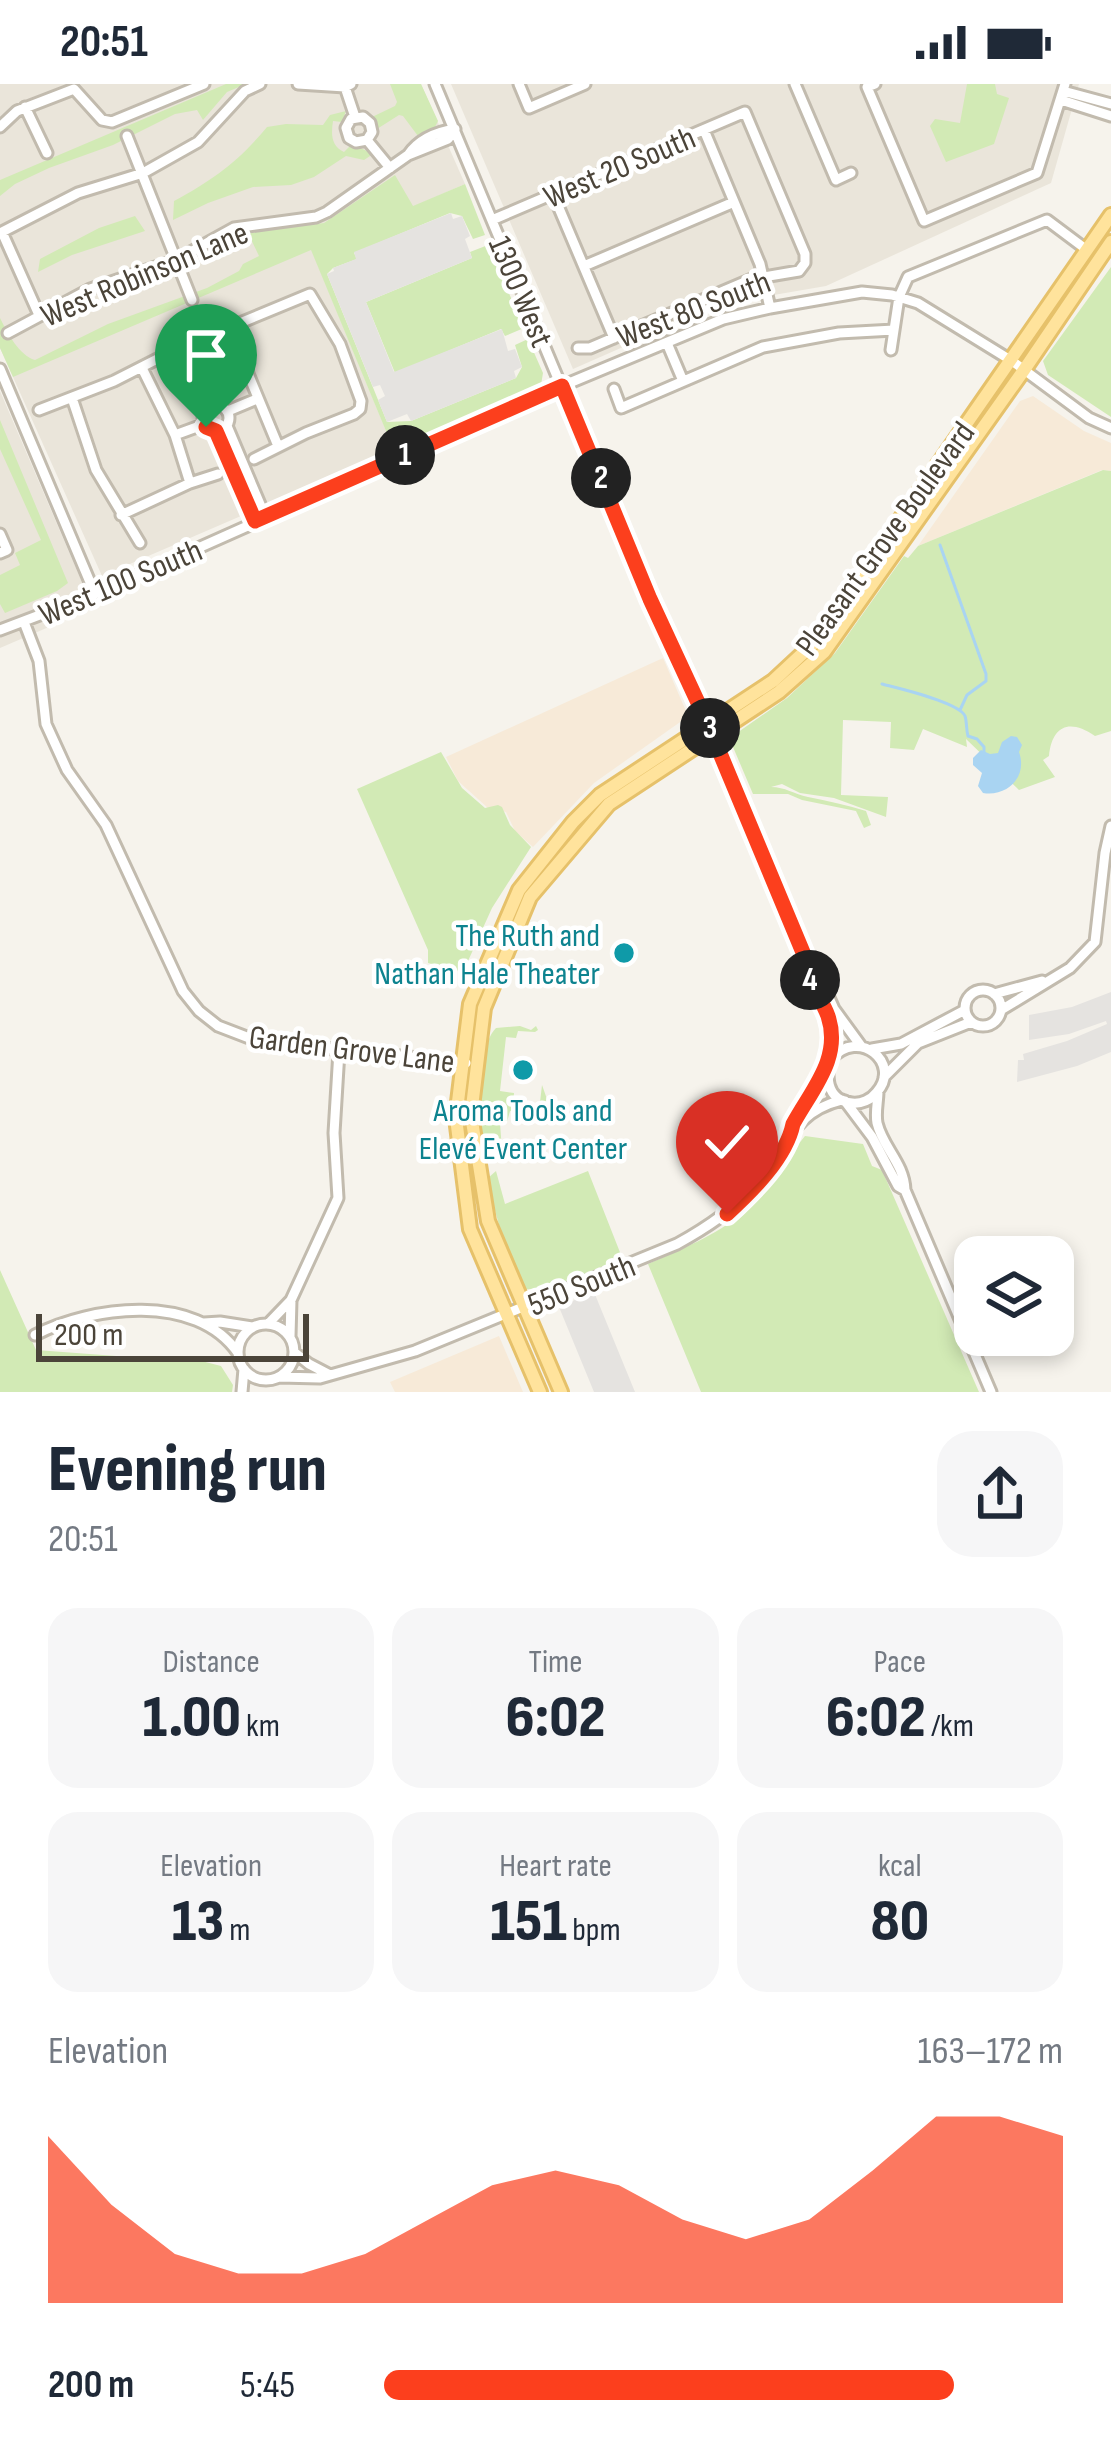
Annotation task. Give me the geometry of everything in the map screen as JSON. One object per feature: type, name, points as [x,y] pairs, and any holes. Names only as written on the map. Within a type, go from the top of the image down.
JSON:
[{"type":"main road","name":"Pleasant Grove Boulevard","points":[[1018,366],[1111,215]]},
{"type":"main road","name":"Pleasant Grove Boulevard","points":[[561,1392],[488,1221],[471,1115],[470,1004],[519,890],[600,795],[778,692],[824,652],[1018,366],[1111,242]]},
{"type":"main road","name":"Pleasant Grove Boulevard","points":[[469,1063],[456,1118],[470,1229],[540,1392]]},
{"type":"street","points":[[0,128],[26,107],[74,87],[106,122],[205,84]]},
{"type":"street","points":[[39,315],[2,232],[78,193],[143,172],[198,142],[244,92],[260,84]]},
{"type":"street","points":[[298,84],[348,85],[355,117]]},
{"type":"street","name":"1300 West","points":[[435,84],[807,962]]},
{"type":"street","points":[[518,84],[529,108],[585,84]]},
{"type":"street","points":[[795,84],[836,180],[851,173]]},
{"type":"street","points":[[875,84],[867,87],[924,221],[1037,173],[1063,92]]},
{"type":"street","points":[[1063,92],[1111,104]]},
{"type":"street","points":[[1063,92],[1111,116]]},
{"type":"street","points":[[26,107],[47,153]]},
{"type":"street","name":"West 20 South","points":[[492,220],[745,112],[805,263]]},
{"type":"street","points":[[355,117],[370,123],[367,140],[356,142],[347,134],[347,124],[355,117]]},
{"type":"street","name":"West Robinson Lane","points":[[8,333],[90,289],[176,260],[234,228],[316,217],[408,155],[448,140],[455,129]]},
{"type":"street","points":[[704,130],[765,277],[770,308]]},
{"type":"street","points":[[128,136],[192,300]]},
{"type":"street","points":[[367,140],[390,168]]},
{"type":"street","points":[[553,194],[614,338]]},
{"type":"street","points":[[584,266],[734,202]]},
{"type":"street","points":[[891,350],[899,297],[908,277],[1047,220],[1088,250]]},
{"type":"street","name":"West 80 South","points":[[578,348],[590,348],[752,279],[799,271],[805,263]]},
{"type":"street","name":"West 100 South","points":[[0,630],[95,594],[723,319],[862,292],[899,297]]},
{"type":"street","points":[[201,339],[310,294],[340,344],[360,409],[254,459]]},
{"type":"street","points":[[899,297],[918,303],[1111,428]]},
{"type":"street","points":[[230,330],[278,446]]},
{"type":"street","points":[[614,389],[621,407],[763,347],[839,333],[894,330]]},
{"type":"street","points":[[667,343],[683,381]]},
{"type":"street","points":[[39,410],[171,352]]},
{"type":"street","points":[[142,368],[175,435],[190,483]]},
{"type":"street","points":[[0,370],[95,594]]},
{"type":"street","points":[[72,398],[96,470],[140,543]]},
{"type":"street","points":[[228,411],[257,399]]},
{"type":"street","points":[[205,424],[203,415],[208,408],[221,406],[230,419],[221,429]]},
{"type":"street","points":[[175,435],[205,424],[221,429],[260,519]]},
{"type":"street","points":[[121,514],[218,474]]},
{"type":"street","points":[[0,534],[3,552]]},
{"type":"street","name":"Garden Grove Lane","points":[[24,622],[39,661],[46,724],[67,770],[106,825],[178,981],[199,1011],[230,1032],[257,1041],[469,1063]]},
{"type":"street","points":[[991,1392],[905,1190],[900,1165],[879,1130],[878,1091],[884,1077],[919,1042],[971,1022],[992,1024],[1001,1010],[1101,944],[1105,853],[1111,826]]},
{"type":"street","points":[[807,962],[816,968],[838,1017],[882,1064],[884,1077]]},
{"type":"street","points":[[807,962],[810,981],[829,1022],[829,1086],[872,1137],[898,1186],[905,1190]]},
{"type":"street","points":[[994,994],[1053,978]]},
{"type":"street","points":[[971,1022],[965,1010],[968,998],[977,991],[994,994],[1001,1010]]},
{"type":"street","points":[[829,1063],[844,1048],[901,1044],[965,1010]]},
{"type":"street","points":[[268,1324],[291,1300],[338,1198],[334,1133],[339,1051]]},
{"type":"street","name":"550 South","points":[[280,1377],[320,1378],[415,1351],[677,1244],[739,1203],[761,1179],[829,1063]]},
{"type":"street","points":[[793,1131],[812,1110],[843,1100],[860,1102],[878,1091]]},
{"type":"street","points":[[246,1392],[263,1380],[280,1377],[291,1365],[291,1300]]},
{"type":"street","points":[[35,1335],[73,1318],[102,1312],[167,1312],[204,1323],[268,1324],[290,1337]]},
{"type":"street","points":[[204,1323],[238,1352],[246,1392]]},
{"type":"street","points":[[238,1352],[240,1341],[253,1327]]},
{"type":"street","points":[[294,1352],[329,1375]]},
{"type":"street","points":[[244,1369],[263,1380]]},
{"type":"shaded area","points":[[0,84],[421,84],[465,184],[312,251],[394,450],[102,576],[0,348]]},
{"type":"shaded area","points":[[451,84],[1079,84],[1051,183],[826,286],[721,304],[573,369]]},
{"type":"shaded area","points":[[451,213],[453,219],[462,216],[472,258],[366,302],[394,372],[502,329],[508,351],[515,349],[522,367],[514,371],[516,378],[411,421],[407,414],[387,422],[378,400],[385,396],[380,385],[373,387],[327,274],[356,259],[354,252]]},
{"type":"shaded area","points":[[0,391],[93,608],[0,648]]},
{"type":"shaded area","points":[[1033,396],[1084,431],[1111,443],[1111,471],[1102,470],[918,546],[1020,401]]},
{"type":"shaded area","points":[[663,658],[686,711],[683,720],[594,783],[533,847],[515,831],[506,812],[489,809],[458,781],[446,757]]},
{"type":"shaded area","points":[[1111,992],[1111,1052],[1017,1082],[1018,1060],[1024,1060],[1023,1054],[1107,1024],[1029,1040],[1029,1015],[1072,1007]]},
{"type":"shaded area","points":[[594,1292],[635,1392],[594,1392],[559,1307]]},
{"type":"shaded area","points":[[499,1336],[523,1392],[395,1392],[390,1382]]},
{"type":"green space","points":[[226,84],[246,84],[227,92],[203,120],[197,110],[175,114],[113,145],[49,168],[0,196],[0,180]]},
{"type":"green space","points":[[390,84],[421,84],[438,121],[434,129],[418,136],[399,115],[377,129],[372,117],[397,102]]},
{"type":"green space","points":[[967,84],[995,84],[997,94],[1009,98],[994,144],[946,162],[930,126],[935,119],[960,123]]},
{"type":"green space","points":[[346,111],[342,122],[333,121],[334,143],[344,152],[352,144],[373,154],[364,160],[346,156],[314,177],[291,185],[253,187],[173,220],[174,201],[225,169],[267,127],[323,125],[330,115]]},
{"type":"green space","points":[[395,175],[413,206],[465,184],[485,235],[473,239],[462,216],[450,213],[354,253],[357,259],[327,274],[387,422],[411,421],[516,378],[522,367],[515,345],[528,339],[543,373],[541,385],[393,448],[311,250],[13,377],[0,348],[0,318],[19,349],[35,360],[108,324],[207,288],[239,271],[259,256],[248,233],[324,223]]},
{"type":"green space","points":[[135,216],[145,231],[72,255],[38,272],[40,259],[99,228]]},
{"type":"green space","points":[[488,245],[524,328],[505,336],[501,329],[395,373],[366,302],[472,258],[470,252]]},
{"type":"green space","points":[[1111,267],[1111,417],[1048,375],[1043,361]]},
{"type":"green space","points":[[0,420],[68,583],[5,613],[0,604],[0,575],[20,565],[15,553],[41,540],[0,449]]},
{"type":"green space","points":[[1103,470],[1111,471],[1111,731],[1095,736],[1077,727],[1063,728],[1043,760],[1055,777],[1019,790],[966,739],[967,747],[923,729],[914,750],[890,748],[891,722],[843,720],[841,795],[888,797],[886,817],[782,784],[771,787],[866,811],[871,825],[864,828],[856,811],[788,794],[753,794],[733,747],[734,735],[787,698],[835,653],[904,556],[908,558],[918,546]]},
{"type":"green space","points":[[441,752],[462,788],[485,808],[502,807],[510,825],[531,847],[492,908],[463,972],[428,963],[428,950],[357,789]]},
{"type":"green space","points":[[496,1028],[538,1030],[506,1037],[500,1091],[514,1093],[513,1106],[539,1111],[542,1085],[553,1116],[510,1111],[507,1122],[500,1123],[502,1151],[509,1154],[495,1162],[483,1151],[485,1052]]},
{"type":"green space","points":[[805,1136],[863,1144],[872,1166],[882,1170],[954,1335],[954,1356],[963,1356],[979,1392],[701,1392],[648,1264],[733,1221]]},
{"type":"green space","points":[[496,1171],[505,1204],[588,1171],[623,1260],[563,1285],[524,1289],[504,1243],[488,1185]]},
{"type":"green space","points":[[0,1270],[36,1350],[186,1357],[221,1366],[233,1385],[232,1392],[0,1392]]},
{"type":"water","points":[[1011,736],[1022,745],[1018,777],[1000,792],[983,793],[978,786],[982,773],[973,765],[973,758],[981,750],[998,753]]},
{"type":"waterway","points":[[940,545],[986,674],[986,681],[967,695],[960,710]]},
{"type":"waterway","points":[[882,684],[960,711],[968,736],[977,739],[984,754]]},
{"type":"place","name":"The Ruth and Nathan Hale Theater","points":[[624,953]]},
{"type":"place","name":"Aroma Tools and Elevé Event Center","points":[[523,1070]]},
{"type":"route","points":[[206,427],[216,431],[255,521],[562,386],[707,722],[829,1022],[832,1041],[827,1067],[771,1166],[727,1214]]}]
